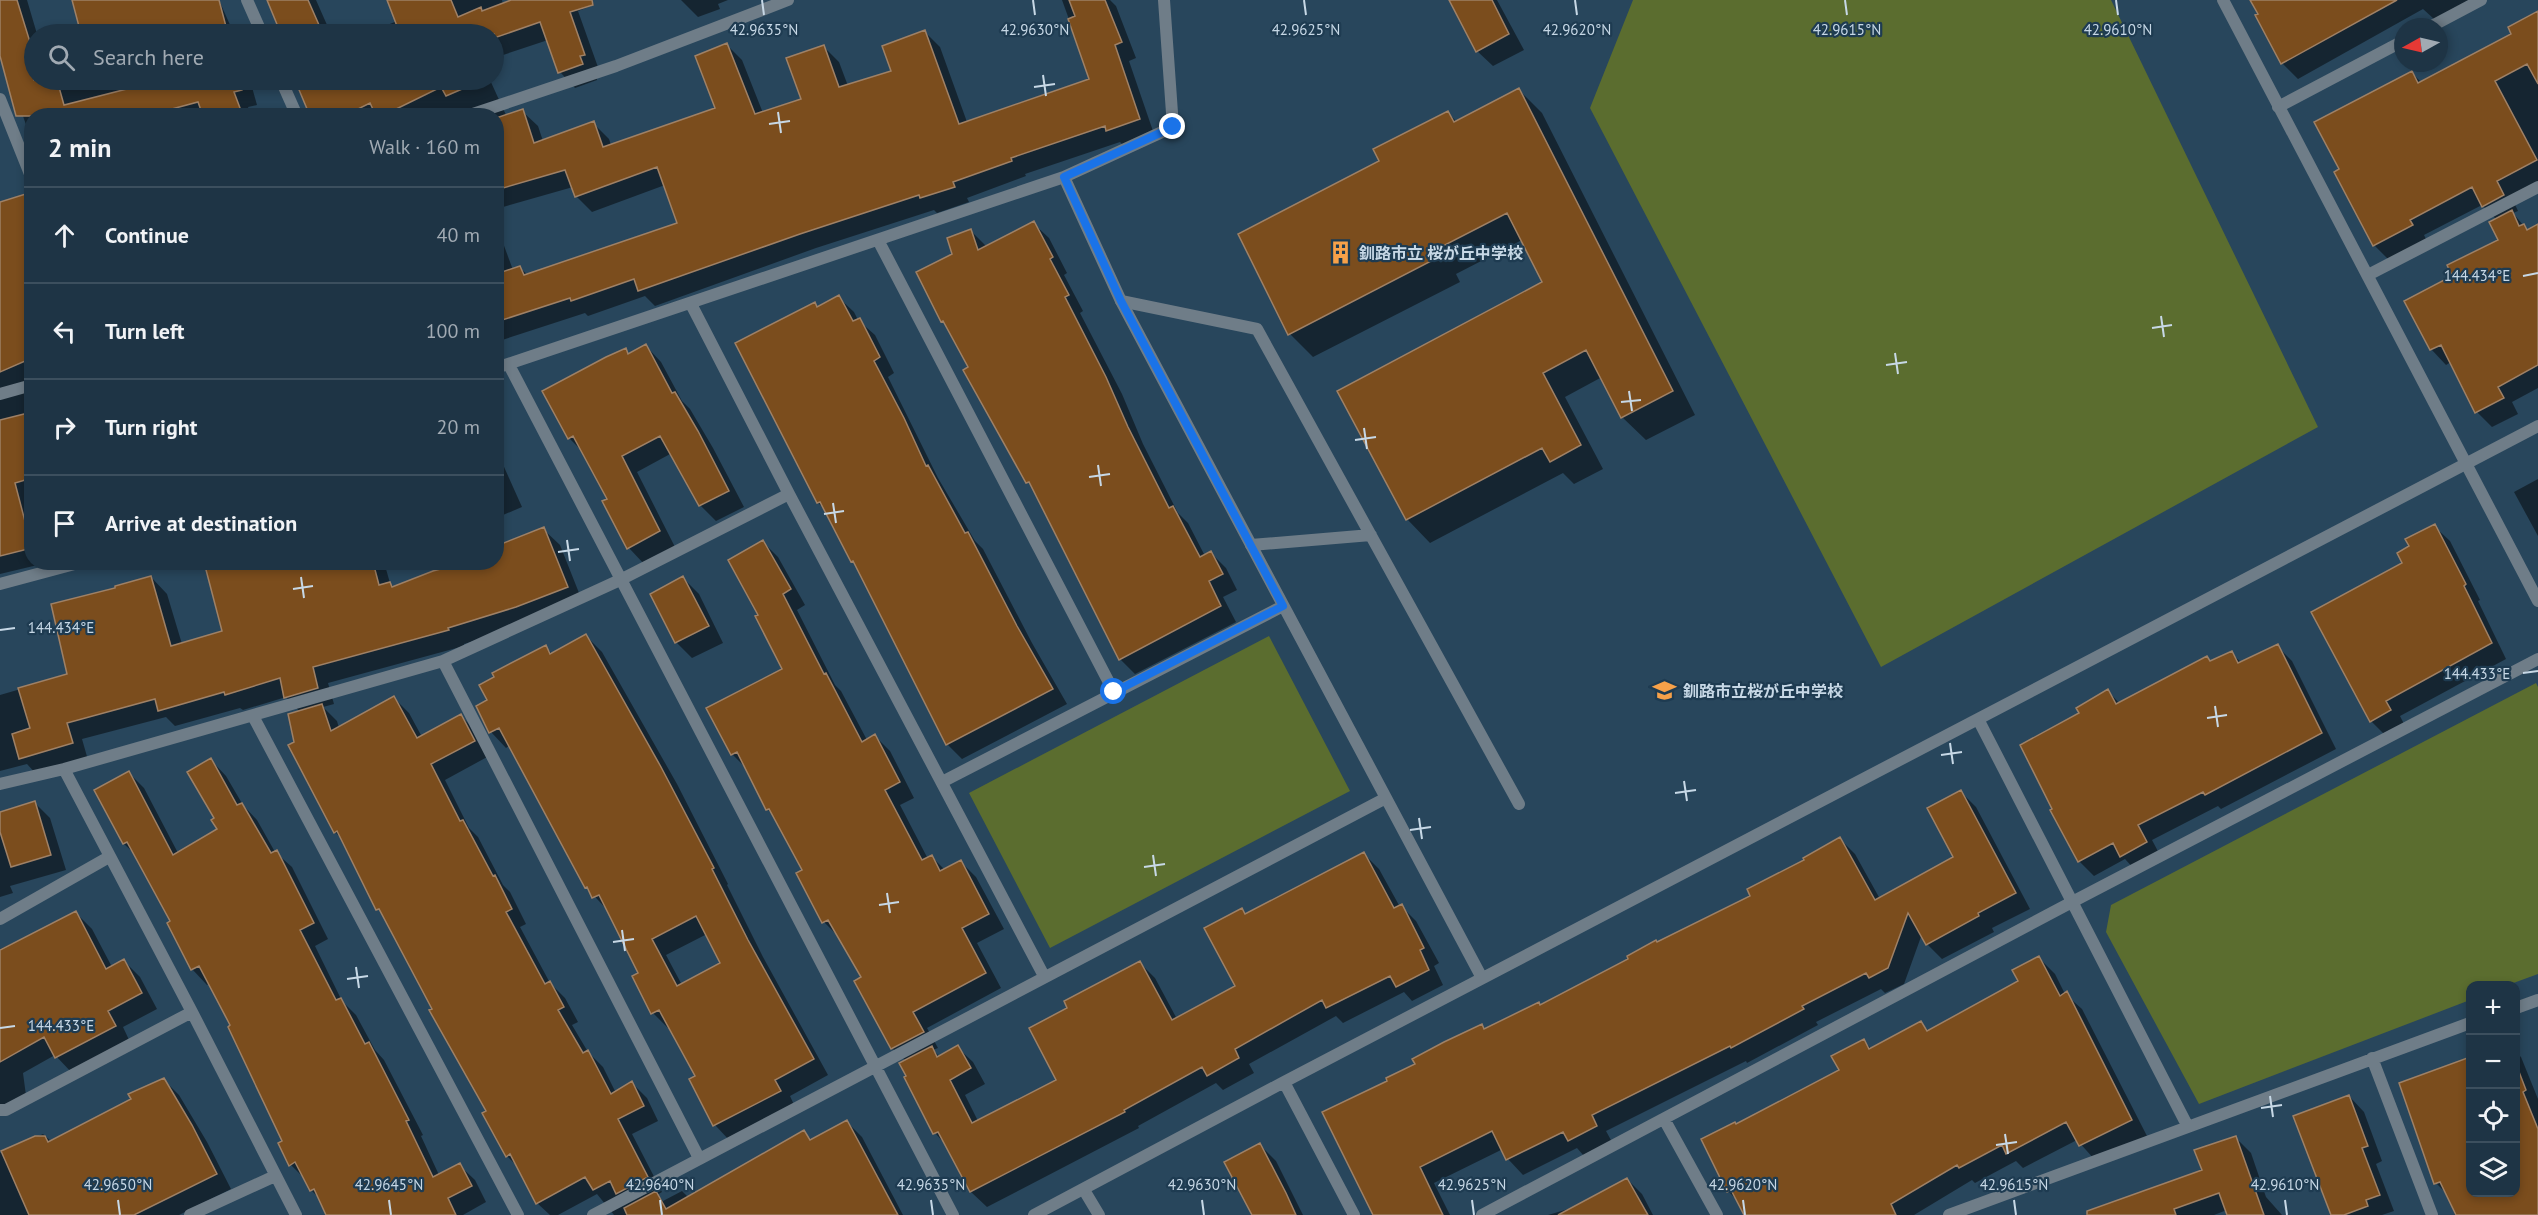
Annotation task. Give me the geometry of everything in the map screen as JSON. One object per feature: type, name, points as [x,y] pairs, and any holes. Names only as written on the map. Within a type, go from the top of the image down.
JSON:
[{"type":"street","points":[[247,0],[258,24]]},
{"type":"street","points":[[504,367],[1064,177],[1173,127],[1164,0]]},
{"type":"street","points":[[2223,0],[2538,601]]},
{"type":"street","points":[[2447,18],[2481,0]]},
{"type":"street","points":[[491,108],[616,66],[780,1]]},
{"type":"street","points":[[2278,107],[2394,46]]},
{"type":"street","points":[[285,90],[293,108]]},
{"type":"street","points":[[0,99],[24,159]]},
{"type":"street","points":[[1064,177],[1121,301],[1482,978]]},
{"type":"street","points":[[2368,275],[2538,187]]},
{"type":"street","points":[[878,240],[1114,692]]},
{"type":"street","points":[[1121,301],[1257,328],[1519,804]]},
{"type":"street","points":[[692,304],[789,494],[1044,976]]},
{"type":"street","points":[[504,369],[620,580],[953,1215]]},
{"type":"street","points":[[0,394],[24,387]]},
{"type":"street","points":[[1034,1215],[2538,426]]},
{"type":"street","points":[[0,784],[64,769],[443,661],[620,580],[789,494]]},
{"type":"street","points":[[1251,545],[1371,535]]},
{"type":"street","points":[[0,584],[52,570]]},
{"type":"street","points":[[942,782],[1283,606]]},
{"type":"street","points":[[1482,1215],[2074,901],[2538,659]]},
{"type":"street","points":[[443,661],[699,1158]]},
{"type":"street","points":[[253,716],[518,1215]]},
{"type":"street","points":[[1978,719],[2074,901],[2188,1127]]},
{"type":"street","points":[[64,769],[296,1215]]},
{"type":"street","points":[[593,1215],[1386,798]]},
{"type":"street","points":[[0,919],[110,857]]},
{"type":"street","points":[[2520,1007],[2538,1000]]},
{"type":"street","points":[[0,1110],[6,1110],[192,1012]]},
{"type":"street","points":[[1949,1215],[2466,1024]]},
{"type":"street","points":[[2372,1058],[2432,1215]]},
{"type":"street","points":[[1284,1082],[1354,1215]]},
{"type":"street","points":[[1664,1119],[1717,1215]]},
{"type":"street","points":[[190,1215],[275,1176]]},
{"type":"street","points":[[1084,1190],[1099,1215]]},
{"type":"green space","points":[[1633,0],[2111,0],[2318,427],[1881,667],[1590,108]]},
{"type":"green space","points":[[1269,636],[1350,791],[1050,948],[969,793]]},
{"type":"green space","points":[[2536,683],[2538,687],[2538,974],[2519,981],[2466,981],[2466,1002],[2199,1104],[2106,932],[2111,905]]},
{"type":"building","points":[[0,0],[17,0],[24,24],[24,90],[60,90],[64,105],[123,90],[242,90],[234,92],[240,108],[200,108],[198,102],[176,108],[24,108],[24,116],[16,116],[0,56]]},
{"type":"building","points":[[72,0],[219,0],[225,24],[78,24]]},
{"type":"building","points":[[267,0],[308,0],[319,24],[277,24]]},
{"type":"building","points":[[387,0],[451,0],[458,17],[481,7],[482,11],[511,0],[592,0],[593,5],[570,12],[585,55],[580,56],[583,64],[558,73],[540,22],[504,35],[504,24],[396,24]]},
{"type":"building","points":[[1069,0],[1105,0],[1122,42],[1115,45],[1140,119],[1106,131],[1105,126],[1011,158],[1012,161],[953,182],[955,187],[920,198],[919,195],[800,234],[638,291],[634,279],[571,301],[570,298],[504,319],[504,271],[520,266],[524,275],[677,223],[657,167],[575,197],[565,170],[504,188],[504,115],[523,109],[534,143],[594,121],[603,147],[715,108],[695,56],[727,43],[755,114],[801,99],[786,58],[824,45],[839,87],[891,71],[882,46],[925,30],[959,124],[1089,79],[1068,19],[1075,16]]},
{"type":"building","points":[[1449,0],[1492,0],[1509,34],[1476,52]]},
{"type":"building","points":[[2250,0],[2397,0],[2281,64],[2255,15],[2258,14]]},
{"type":"building","points":[[2538,11],[2538,84],[2527,64],[2495,81],[2537,160],[2497,181],[2504,195],[2482,207],[2472,187],[2410,220],[2413,225],[2373,246],[2334,172],[2339,169],[2314,122],[2410,72],[2412,72],[2418,83],[2439,72],[2448,72],[2448,67],[2511,34],[2508,27]]},
{"type":"building","name":"釧路市立 桜が丘中学校","points":[[1519,88],[1673,391],[1621,418],[1586,350],[1543,373],[1581,445],[1550,462],[1542,448],[1406,520],[1337,391],[1542,282],[1507,213],[1433,251],[1437,258],[1288,335],[1238,234],[1379,161],[1373,149],[1448,111],[1454,122]]},
{"type":"building","points":[[299,90],[435,90],[398,108],[372,108],[370,103],[360,108],[307,108]]},
{"type":"building","points":[[443,90],[460,90],[446,96]]},
{"type":"building","points":[[24,194],[24,362],[0,372],[0,202]]},
{"type":"building","points":[[2512,210],[2519,226],[2524,224],[2527,230],[2538,224],[2538,365],[2498,387],[2504,398],[2475,413],[2441,345],[2430,350],[2404,301],[2452,276],[2447,265],[2498,240],[2489,222]]},
{"type":"building","points":[[1034,221],[1069,295],[1065,297],[1169,508],[1173,506],[1200,557],[1211,551],[1223,574],[1209,581],[1221,606],[1119,660],[1029,482],[1026,483],[963,370],[968,367],[943,321],[941,322],[916,272],[952,254],[947,238],[971,229],[978,250]]},
{"type":"building","points":[[839,295],[853,321],[860,318],[880,357],[874,361],[926,466],[928,465],[965,533],[968,532],[1053,689],[946,745],[853,561],[851,562],[820,502],[817,503],[735,343],[815,302],[817,307]]},
{"type":"building","points":[[646,344],[672,393],[675,392],[698,431],[729,491],[699,506],[660,436],[622,456],[660,531],[627,549],[602,501],[607,499],[573,436],[568,439],[542,391],[606,357],[626,348],[628,354]]},
{"type":"building","points":[[24,414],[24,480],[15,483],[24,517],[24,550],[0,556],[0,420]]},
{"type":"building","points":[[2435,524],[2466,584],[2464,586],[2492,643],[2386,701],[2391,710],[2370,722],[2311,612],[2402,563],[2397,553],[2409,546],[2405,539]]},
{"type":"building","points":[[544,527],[568,587],[516,607],[448,628],[449,630],[313,667],[318,688],[284,698],[280,678],[225,695],[224,692],[158,711],[155,699],[67,723],[73,743],[19,759],[12,734],[30,728],[18,688],[67,674],[51,604],[115,588],[115,586],[151,576],[171,646],[222,631],[206,570],[375,570],[379,585],[390,582],[392,587],[437,570],[504,570],[504,543]]},
{"type":"building","points":[[763,540],[791,589],[783,594],[862,742],[875,734],[900,782],[885,790],[922,860],[932,855],[940,871],[961,860],[989,914],[962,928],[986,973],[913,1012],[924,1032],[891,1049],[854,981],[861,977],[828,920],[822,923],[796,873],[802,870],[769,809],[766,810],[737,752],[731,755],[706,708],[782,669],[755,616],[758,615],[728,560]]},
{"type":"building","points":[[683,576],[709,626],[675,643],[650,594]]},
{"type":"building","points":[[586,634],[661,767],[714,868],[712,869],[748,940],[814,1059],[775,1080],[781,1091],[713,1126],[689,1079],[695,1076],[659,1010],[651,1014],[632,976],[638,973],[599,895],[592,898],[587,887],[585,888],[499,728],[489,733],[476,706],[487,700],[479,685],[494,677],[492,673],[546,645],[550,654]],"holes":[[[696,916],[720,963],[677,986],[652,939]]]},
{"type":"building","points":[[2278,644],[2322,733],[2205,795],[2203,792],[2138,825],[2147,842],[2120,857],[2113,843],[2078,862],[2050,810],[2052,809],[2020,745],[2079,713],[2076,708],[2108,689],[2116,704],[2207,656],[2210,661],[2232,651],[2238,663]]},
{"type":"building","points":[[394,696],[417,738],[461,714],[475,741],[431,764],[460,821],[463,820],[493,876],[495,875],[512,909],[506,912],[545,984],[550,981],[564,1007],[558,1010],[583,1053],[588,1050],[611,1094],[632,1081],[644,1106],[618,1119],[648,1177],[616,1194],[610,1181],[593,1190],[585,1177],[536,1204],[510,1154],[506,1157],[482,1113],[486,1111],[429,1010],[432,1009],[379,909],[376,910],[337,831],[334,833],[288,745],[294,742],[288,714],[322,704],[331,731]]},
{"type":"building","points":[[211,758],[237,805],[242,803],[271,853],[277,850],[314,923],[300,930],[336,1000],[341,998],[365,1044],[369,1042],[409,1120],[406,1121],[433,1177],[460,1163],[472,1186],[448,1198],[456,1215],[326,1215],[314,1189],[310,1191],[295,1162],[289,1166],[278,1143],[282,1141],[228,1027],[230,1025],[199,966],[191,970],[167,923],[170,921],[127,842],[123,844],[94,790],[129,771],[173,855],[217,829],[211,820],[214,818],[187,772]]},
{"type":"building","points":[[1961,790],[2016,893],[1926,945],[1908,913],[1888,968],[1869,978],[1866,973],[1802,1006],[1804,1009],[1731,1048],[1730,1046],[1592,1115],[1597,1126],[1568,1141],[1563,1132],[1506,1160],[1492,1131],[1420,1167],[1443,1215],[1373,1215],[1322,1112],[1387,1081],[1386,1078],[1415,1064],[1412,1059],[1444,1042],[1482,1024],[1484,1029],[1539,1002],[1540,1005],[1628,959],[1627,956],[1656,940],[1657,942],[1750,896],[1747,889],[1804,860],[1803,858],[1840,837],[1875,900],[1953,857],[1927,808]]},
{"type":"building","points":[[35,801],[51,855],[11,867],[0,832],[0,812]]},
{"type":"building","points":[[1364,852],[1394,908],[1402,904],[1424,948],[1420,950],[1429,970],[1396,987],[1390,976],[1326,1008],[1322,1000],[1235,1049],[1239,1058],[1207,1076],[1202,1067],[1124,1110],[1125,1112],[970,1192],[938,1132],[933,1134],[899,1063],[932,1046],[937,1057],[958,1045],[971,1068],[950,1080],[972,1123],[1056,1080],[1029,1028],[1067,1008],[1064,1001],[1140,961],[1172,1020],[1235,986],[1204,928],[1242,908],[1245,914]]},
{"type":"building","points":[[76,911],[106,969],[124,959],[142,993],[108,1011],[116,1026],[55,1058],[44,1037],[0,1062],[0,950]]},
{"type":"building","points":[[2039,956],[2060,996],[2067,991],[2132,1120],[2079,1146],[2066,1122],[2006,1154],[2002,1145],[1959,1168],[1957,1165],[1891,1204],[1896,1215],[1744,1215],[1731,1190],[1727,1192],[1701,1139],[1735,1122],[1736,1124],[1839,1070],[1831,1056],[1864,1039],[1869,1049],[1921,1021],[1927,1031],[2018,981],[2012,970]]},
{"type":"building","points":[[2466,1058],[2466,1197],[2520,1197],[2520,1074],[2526,1090],[2523,1092],[2538,1129],[2538,1215],[2456,1215],[2440,1182],[2434,1184],[2399,1083]]},
{"type":"building","points":[[164,1078],[217,1174],[134,1215],[29,1215],[1,1151],[35,1136],[45,1136],[48,1142],[131,1099],[128,1094]]},
{"type":"building","points":[[2349,1095],[2368,1146],[2362,1148],[2380,1195],[2366,1200],[2368,1206],[2344,1215],[2331,1215],[2293,1116]]},
{"type":"building","points":[[847,1120],[898,1215],[627,1215],[624,1208],[656,1191],[666,1209],[804,1130],[810,1140]]},
{"type":"building","points":[[2236,1136],[2264,1215],[2227,1215],[2219,1193],[2174,1209],[2176,1215],[2087,1215],[2087,1211],[2202,1170],[2194,1150]]},
{"type":"building","points":[[1260,1143],[1296,1215],[1252,1215],[1224,1162]]},
{"type":"building","points":[[1627,1178],[1648,1215],[1558,1215]]},
{"type":"place","name":"釧路市立 桜が丘中学校","points":[[1341,253]]},
{"type":"place","name":"釧路市立桜が丘中学校","points":[[1665,691]]},
{"type":"route","points":[[1114,692],[1283,606],[1121,301],[1064,177],[1173,127]]}]
